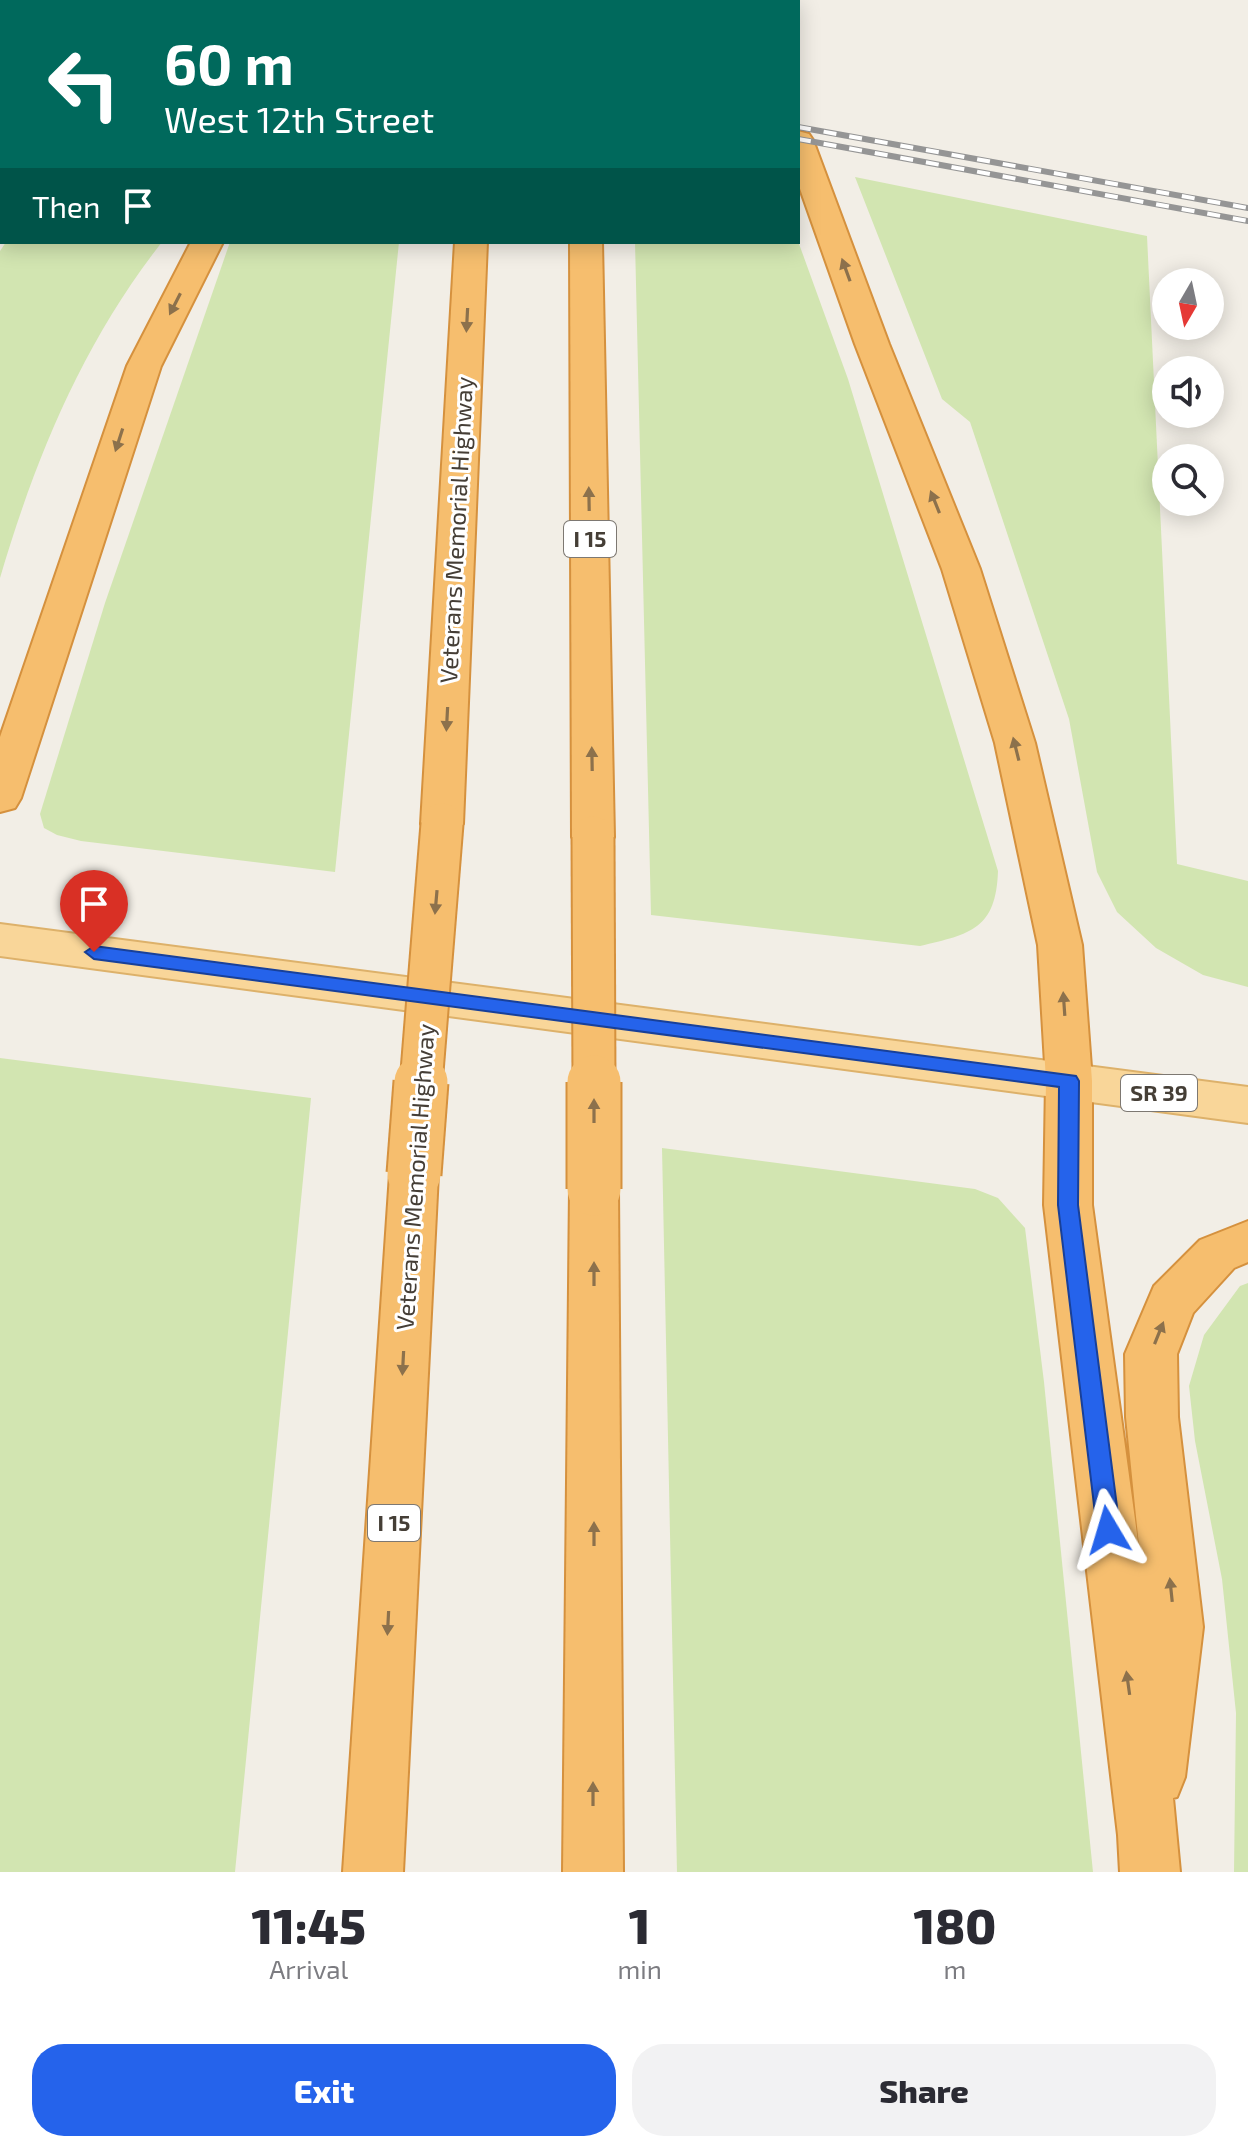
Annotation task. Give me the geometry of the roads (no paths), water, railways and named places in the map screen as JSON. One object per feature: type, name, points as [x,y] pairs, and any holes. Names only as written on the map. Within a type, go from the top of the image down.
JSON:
[{"type":"highway","points":[[800,145],[872,344],[961,569],[1015,743],[1060,945],[1069,1081],[1068,1205],[1149,1853]]},
{"type":"highway","points":[[0,798],[144,366],[206,244]]},
{"type":"highway","name":"Veterans Memorial Highway","points":[[373,1872],[414,1174],[442,824],[471,244]]},
{"type":"highway","name":"I 15","points":[[586,244],[593,837],[593,1872]]},
{"type":"highway","points":[[0,709],[42,672]]},
{"type":"highway","points":[[1149,1853],[1175,1627],[1152,1417],[1151,1354],[1172,1301],[1217,1254],[1248,1241]]},
{"type":"main road","name":"SR 39","points":[[0,940],[1248,1105]]},
{"type":"railway","points":[[800,127],[1248,208]]},
{"type":"railway","points":[[800,139],[1248,221]]}]
